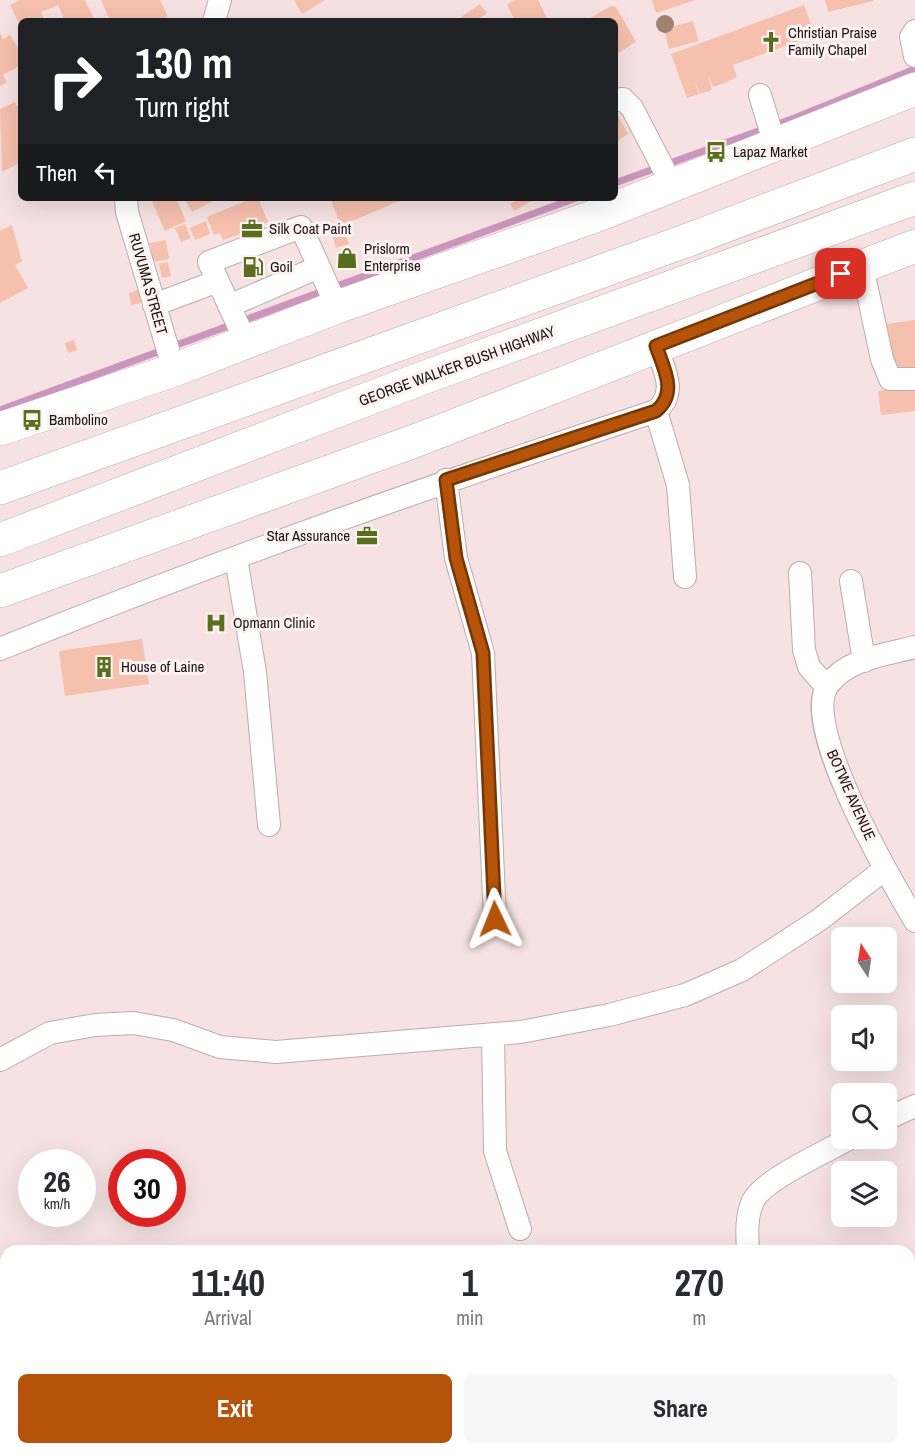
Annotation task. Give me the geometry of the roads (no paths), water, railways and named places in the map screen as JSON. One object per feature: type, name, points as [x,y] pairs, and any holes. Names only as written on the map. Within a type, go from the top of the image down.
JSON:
[{"type":"highway","points":[[618,200],[672,185],[915,89]]},
{"type":"highway","points":[[0,488],[699,236],[915,154]]},
{"type":"highway","name":"GEORGE WALKER BUSH HIGHWAY","points":[[0,540],[420,379],[915,198]]},
{"type":"highway","points":[[0,429],[174,370],[595,207],[616,201]]},
{"type":"highway","points":[[0,591],[420,439],[915,246]]},
{"type":"street","points":[[215,18],[220,0]]},
{"type":"street","points":[[915,31],[911,37],[915,56]]},
{"type":"street","points":[[760,95],[775,144]]},
{"type":"street","points":[[618,100],[623,99],[632,108],[672,185]]},
{"type":"street","name":"RUVUMA STREET","points":[[126,201],[174,370]]},
{"type":"street","points":[[246,342],[209,262],[301,227],[337,307]]},
{"type":"street","points":[[862,266],[882,359],[890,379],[915,379]]},
{"type":"street","points":[[229,306],[319,267]]},
{"type":"street","points":[[154,305],[218,280]]},
{"type":"street","points":[[0,649],[96,610],[446,480],[656,411],[665,404],[669,391],[668,379],[656,346]]},
{"type":"street","points":[[656,411],[678,485],[685,577]]},
{"type":"street","points":[[446,480],[456,558],[483,653],[495,919]]},
{"type":"street","points":[[236,558],[255,672],[269,825]]},
{"type":"street","points":[[800,573],[804,650],[809,667],[826,686],[843,670],[864,661],[915,647]]},
{"type":"street","points":[[850,581],[864,661]]},
{"type":"street","name":"BOTWE AVENUE","points":[[826,686],[822,709],[832,753],[885,870],[915,921]]},
{"type":"street","points":[[0,1060],[50,1033],[95,1025],[133,1023],[173,1030],[220,1047],[276,1052],[521,1032],[609,1015],[685,995],[742,970],[819,920],[885,870]]},
{"type":"street","points":[[493,1034],[495,1151],[520,1230]]},
{"type":"street","points":[[897,1114],[915,1106]]},
{"type":"street","points":[[748,1245],[747,1226],[754,1200],[768,1184],[831,1149]]},
{"type":"waterway","points":[[618,182],[797,117],[915,69]]},
{"type":"waterway","points":[[0,410],[568,201]]},
{"type":"place","name":"Christian Praise Family Chapel","points":[[771,42]]},
{"type":"place","name":"Lapaz Market","points":[[716,152]]},
{"type":"place","name":"Silk Coat Paint","points":[[252,229]]},
{"type":"place","name":"Prislorm Enterprise","points":[[347,258]]},
{"type":"place","name":"Goil","points":[[253,267]]},
{"type":"place","name":"Bambolino","points":[[32,420]]},
{"type":"place","name":"Star Assurance","points":[[367,536]]},
{"type":"place","name":"Opmann Clinic","points":[[216,623]]},
{"type":"place","name":"House of Laine","points":[[104,667]]}]
